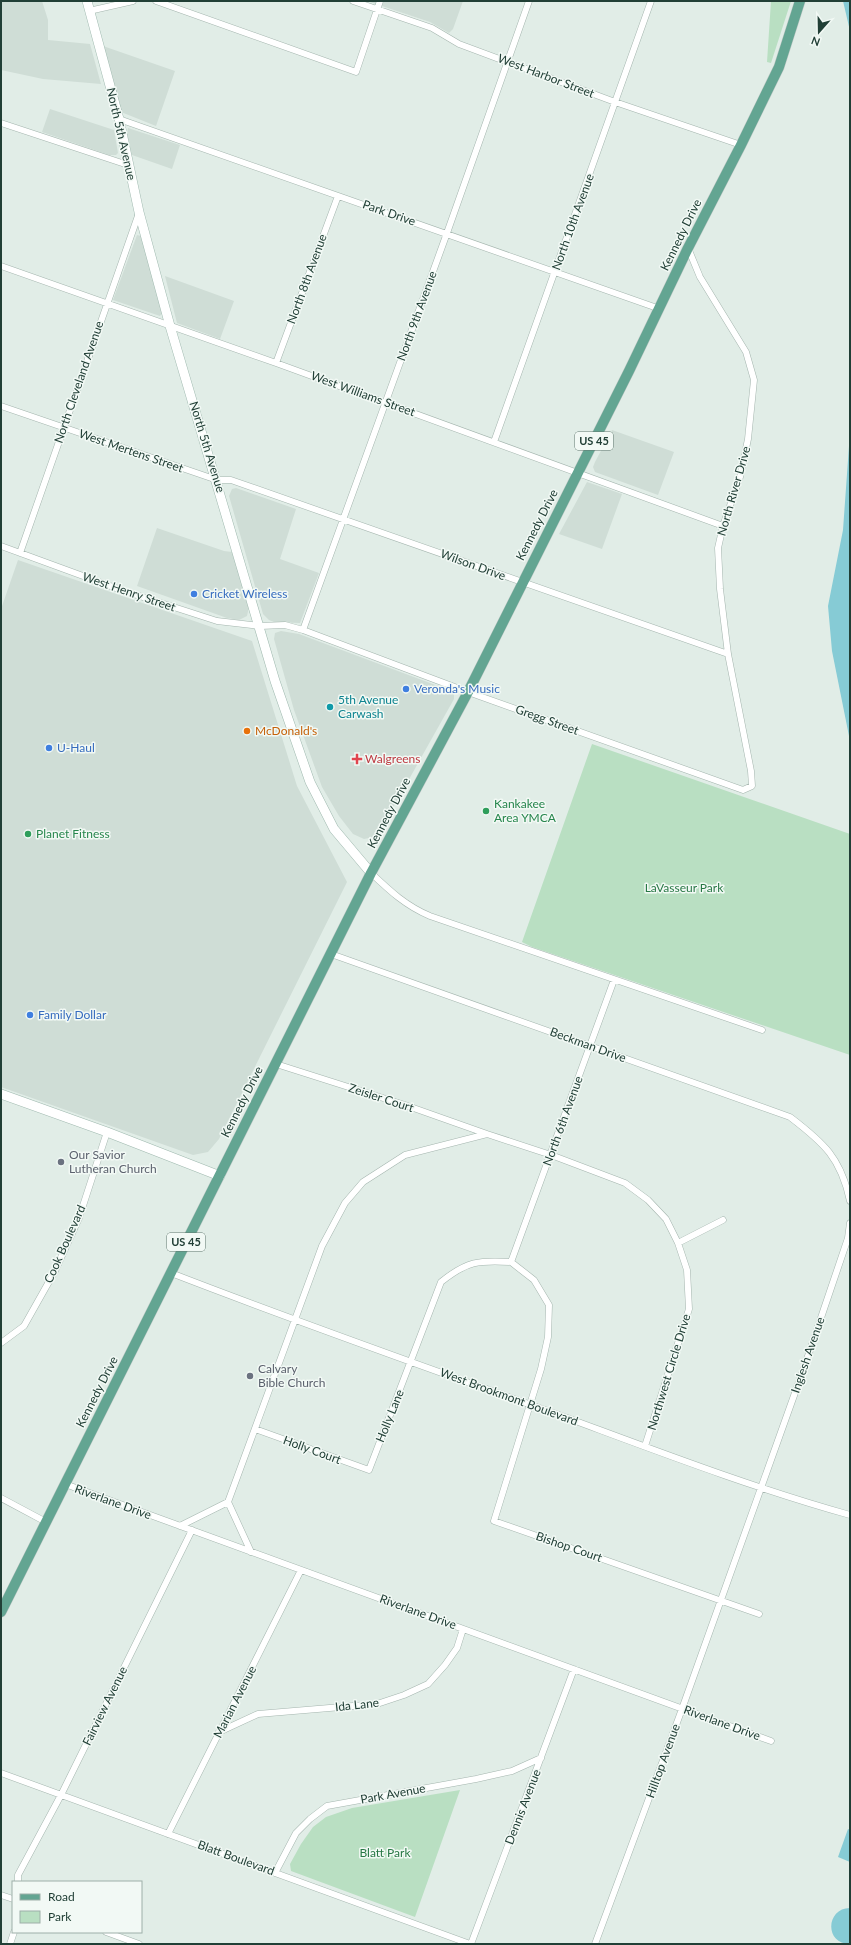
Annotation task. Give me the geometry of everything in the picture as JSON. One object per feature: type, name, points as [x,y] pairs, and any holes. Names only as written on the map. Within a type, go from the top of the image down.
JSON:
[{"type":"main road","name":"Kennedy Drive","points":[[1,1612],[371,873],[468,692],[660,309],[688,248],[742,145],[779,68],[800,1]]},
{"type":"street","name":"North 5th Avenue","points":[[87,1],[118,119],[139,212],[170,326],[217,480],[275,681],[310,782],[334,828],[371,873]]},
{"type":"street","points":[[89,11],[133,1]]},
{"type":"street","points":[[156,1],[356,72],[380,1]]},
{"type":"street","name":"West Harbor Street","points":[[353,1],[432,28],[459,44],[615,102],[742,145]]},
{"type":"street","name":"North 9th Avenue","points":[[303,630],[342,518],[386,403],[529,1]]},
{"type":"street","name":"North 10th Avenue","points":[[494,442],[652,1]]},
{"type":"street","name":"Park Drive","points":[[118,119],[447,233],[660,309]]},
{"type":"street","points":[[1,123],[128,165]]},
{"type":"street","name":"North 8th Avenue","points":[[276,363],[338,196]]},
{"type":"street","name":"North Cleveland Avenue","points":[[20,552],[139,212]]},
{"type":"street","name":"North River Drive","points":[[688,248],[700,277],[746,352],[754,380],[748,439],[740,477],[723,526],[718,548],[720,589],[728,654],[751,772],[752,786],[744,790]]},
{"type":"street","name":"West Williams Street","points":[[1,266],[276,363],[723,526]]},
{"type":"street","name":"West Mertens Street","points":[[1,406],[217,480]]},
{"type":"street","name":"Wilson Drive","points":[[217,480],[231,480],[728,654]]},
{"type":"street","name":"West Henry Street","points":[[1,546],[124,591],[217,621],[260,626]]},
{"type":"street","name":"Gregg Street","points":[[260,626],[285,625],[303,630],[468,692],[744,790]]},
{"type":"street","points":[[371,873],[401,901],[414,909],[614,980],[762,1030]]},
{"type":"street","name":"Beckman Drive","points":[[331,954],[790,1117],[814,1135],[834,1157],[846,1182],[850,1201]]},
{"type":"street","name":"North 6th Avenue","points":[[512,1262],[614,980]]},
{"type":"street","name":"Zeisler Court","points":[[276,1064],[405,1105],[551,1155]]},
{"type":"street","points":[[1,1094],[108,1132],[220,1176]]},
{"type":"street","name":"Cook Boulevard","points":[[1,1343],[24,1326],[55,1270],[79,1218],[108,1132]]},
{"type":"street","points":[[180,1526],[228,1502],[322,1246],[345,1203],[363,1182],[405,1154],[486,1134]]},
{"type":"street","name":"Northwest Circle Drive","points":[[551,1155],[625,1183],[648,1200],[666,1219],[678,1243],[677,1244],[687,1270],[689,1309],[646,1446]]},
{"type":"street","points":[[678,1243],[723,1220]]},
{"type":"street","name":"Inglesh Avenue","points":[[760,1487],[806,1362],[846,1246],[850,1223]]},
{"type":"street","points":[[412,1362],[441,1282],[458,1268],[485,1260],[512,1262],[534,1280],[549,1305],[548,1338],[541,1369],[528,1404]]},
{"type":"street","name":"West Brookmont Boulevard","points":[[171,1273],[295,1321],[760,1487],[819,1508],[850,1515]]},
{"type":"street","name":"Holly Lane","points":[[369,1470],[412,1362]]},
{"type":"street","name":"Bishop Court","points":[[528,1404],[494,1521],[721,1599],[759,1614]]},
{"type":"street","name":"Holly Court","points":[[255,1429],[369,1470]]},
{"type":"street","name":"Riverlane Drive","points":[[65,1484],[771,1741]]},
{"type":"street","name":"Hilltop Avenue","points":[[596,1944],[682,1709],[760,1487]]},
{"type":"street","points":[[1,1498],[46,1522]]},
{"type":"street","points":[[228,1502],[251,1552]]},
{"type":"street","name":"Fairview Avenue","points":[[18,1881],[18,1875],[61,1795],[192,1530]]},
{"type":"street","name":"Marian Avenue","points":[[168,1834],[301,1570]]},
{"type":"street","name":"Ida Lane","points":[[220,1732],[258,1714],[377,1704],[404,1695],[428,1684],[445,1665],[457,1648],[464,1629]]},
{"type":"street","name":"Dennis Avenue","points":[[471,1944],[574,1669]]},
{"type":"street","name":"Park Avenue","points":[[275,1873],[296,1833],[310,1819],[327,1806],[512,1771],[541,1758]]},
{"type":"street","name":"Blatt Boulevard","points":[[1,1773],[471,1944]]},
{"type":"street","points":[[1,1895],[12,1899]]},
{"type":"street","points":[[10,1944],[14,1933]]},
{"type":"street","points":[[109,1933],[139,1944]]},
{"type":"shaded area","points":[[1,1],[42,1],[48,20],[48,40],[90,44],[101,84],[43,79],[1,70]]},
{"type":"shaded area","points":[[367,1],[463,1],[453,29],[449,33],[430,22]]},
{"type":"shaded area","points":[[103,46],[175,71],[156,126],[121,112]]},
{"type":"shaded area","points":[[50,109],[114,130],[118,153],[116,155],[109,155],[42,132]]},
{"type":"shaded area","points":[[128,128],[180,145],[172,169],[132,155],[127,134]]},
{"type":"shaded area","points":[[137,235],[141,236],[163,312],[160,316],[113,300]]},
{"type":"shaded area","points":[[165,276],[234,301],[220,339],[177,323]]},
{"type":"shaded area","points":[[612,430],[674,452],[658,495],[595,472],[593,467],[595,462]]},
{"type":"shaded area","points":[[587,482],[622,494],[602,549],[559,534]]},
{"type":"shaded area","points":[[236,488],[296,509],[280,559],[319,573],[300,623],[274,622],[269,620],[263,614],[229,496],[232,489]]},
{"type":"shaded area","points":[[157,528],[224,551],[232,552],[249,607],[247,616],[239,620],[227,618],[137,586]]},
{"type":"shaded area","points":[[18,560],[252,641],[297,786],[347,882],[219,1139],[208,1152],[193,1155],[1,1087],[1,609]]},
{"type":"shaded area","points":[[281,631],[299,634],[454,692],[454,699],[380,831],[374,837],[364,839],[353,834],[339,816],[322,787],[294,710],[274,639],[275,633]]},
{"type":"green space","points":[[771,1],[791,1],[771,63],[767,62]]},
{"type":"green space","name":"LaVasseur Park","points":[[592,744],[850,834],[850,1055],[532,947],[522,942]]},
{"type":"green space","name":"Blatt Park","points":[[460,1790],[415,1917],[291,1871],[290,1864],[301,1844],[313,1827],[326,1817],[352,1808]]},
{"type":"water","points":[[843,1],[850,1],[850,31]]},
{"type":"water","points":[[850,432],[850,741],[832,651],[828,606],[843,530]]},
{"type":"water","points":[[848,1829],[850,1830],[850,1862],[838,1857]]},
{"type":"water","points":[[850,1908],[850,1944],[842,1942],[836,1938],[832,1933],[831,1926],[836,1914],[842,1910]]},
{"type":"place","name":"Cricket Wireless","points":[[194,594]]},
{"type":"place","name":"Veronda's Music","points":[[406,689]]},
{"type":"place","name":"5th Avenue Carwash","points":[[330,707]]},
{"type":"place","name":"McDonald's","points":[[247,731]]},
{"type":"place","name":"U-Haul","points":[[49,748]]},
{"type":"place","name":"Walgreens","points":[[357,759]]},
{"type":"place","name":"Kankakee Area YMCA","points":[[486,811]]},
{"type":"place","name":"Planet Fitness","points":[[28,834]]},
{"type":"place","name":"Family Dollar","points":[[30,1015]]},
{"type":"place","name":"Our Savior Lutheran Church","points":[[61,1162]]},
{"type":"place","name":"Calvary Bible Church","points":[[250,1376]]}]
